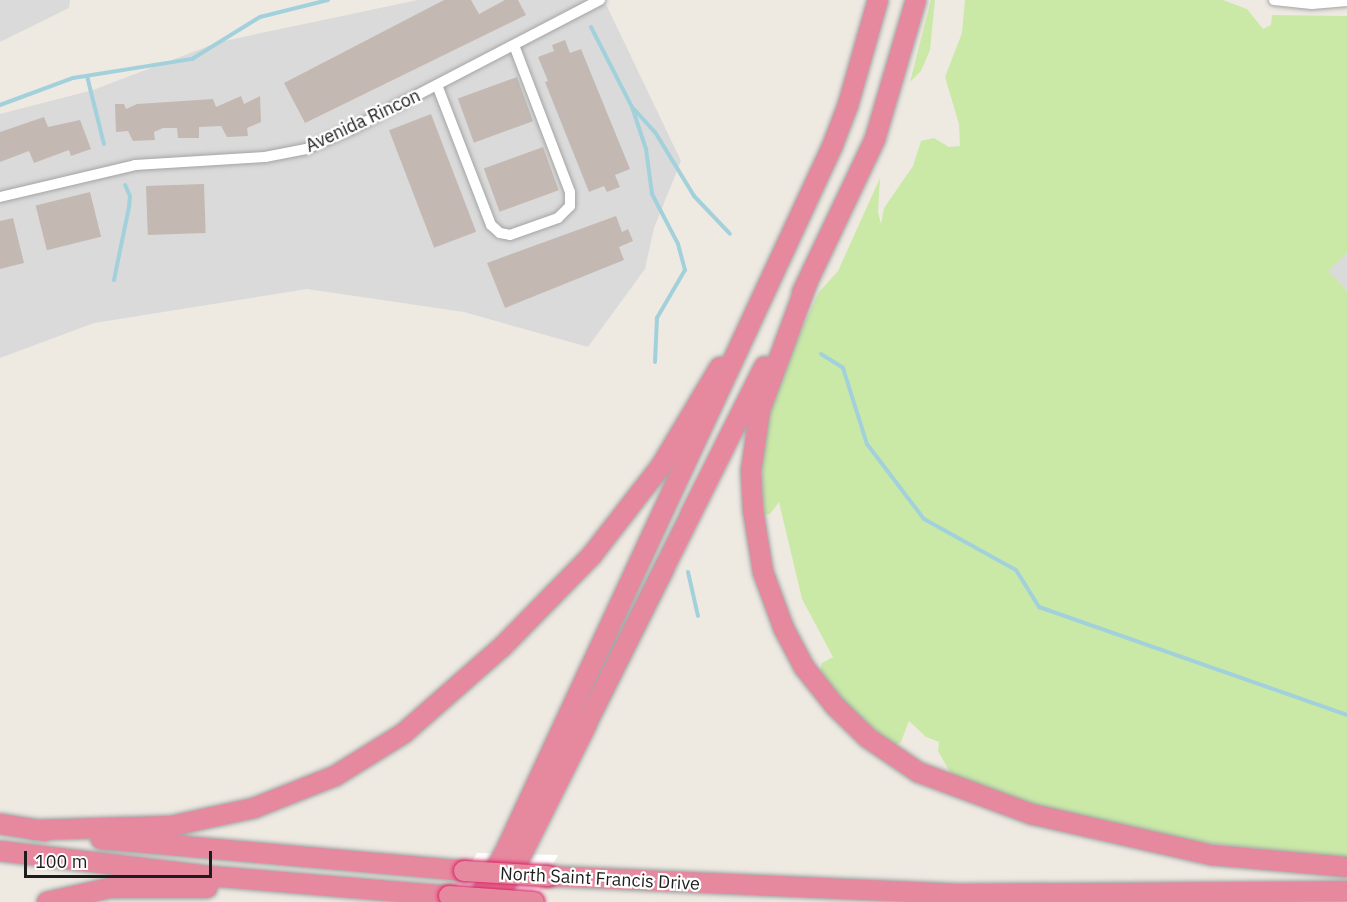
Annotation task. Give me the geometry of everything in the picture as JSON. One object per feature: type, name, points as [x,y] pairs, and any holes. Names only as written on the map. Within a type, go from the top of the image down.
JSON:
[{"type":"highway","points":[[477,902],[515,830],[848,105],[878,0]]},
{"type":"highway","points":[[495,902],[807,284],[875,139],[916,0]]},
{"type":"highway","points":[[807,284],[759,410],[751,471],[753,510],[763,572],[780,621],[804,668],[835,706],[868,738],[918,772],[1030,814],[1112,835],[1212,855],[1347,867]]},
{"type":"highway","points":[[34,830],[171,826],[255,808],[335,776],[404,733],[535,616],[614,529],[661,466],[764,292]]},
{"type":"highway","name":"North Saint Francis Drive","points":[[0,824],[215,851],[548,876],[959,894],[1347,891]]},
{"type":"highway","name":"North Saint Francis Drive","points":[[0,852],[300,884],[542,902]]},
{"type":"highway","points":[[47,902],[109,888],[225,889],[300,884]]},
{"type":"street","name":"Avenida Rincon","points":[[0,197],[129,166],[292,153],[335,138],[600,0]]},
{"type":"street","points":[[1274,0],[1312,4],[1347,1]]},
{"type":"street","points":[[438,85],[491,225],[500,233],[510,234],[558,218],[570,206],[570,192],[514,45]]},
{"type":"shaded area","points":[[0,0],[70,0],[69,8],[0,42]]},
{"type":"shaded area","points":[[418,0],[604,0],[681,161],[654,228],[645,269],[588,347],[464,312],[307,289],[94,323],[0,358],[0,114],[93,90],[219,42]]},
{"type":"shaded area","points":[[1347,253],[1347,291],[1327,271]]},
{"type":"green space","points":[[931,0],[935,0],[930,50],[921,71],[910,82]]},
{"type":"green space","points":[[965,0],[1223,0],[1247,9],[1263,29],[1271,25],[1272,15],[1347,16],[1347,253],[1328,271],[1347,291],[1347,858],[1189,841],[1050,811],[952,776],[938,751],[939,742],[926,737],[909,721],[901,742],[894,746],[847,705],[820,670],[822,663],[833,657],[802,599],[779,502],[770,514],[764,515],[763,511],[762,459],[769,412],[785,365],[819,292],[838,271],[880,178],[878,212],[881,224],[884,208],[913,166],[921,141],[934,138],[949,147],[960,146],[959,124],[945,77],[962,33]]},
{"type":"pier","points":[[477,853],[558,855],[532,902],[448,902]]},
{"type":"building","points":[[444,0],[471,0],[479,14],[505,0],[518,0],[526,15],[305,123],[284,83]]},
{"type":"building","points":[[565,40],[570,53],[581,49],[630,169],[615,175],[620,187],[607,192],[604,186],[589,192],[545,82],[548,81],[538,57],[554,51],[552,45]]},
{"type":"building","points":[[517,77],[533,121],[474,143],[458,99]]},
{"type":"building","points":[[241,96],[244,104],[260,96],[261,122],[247,128],[248,136],[227,137],[221,126],[199,127],[199,138],[178,138],[177,128],[163,128],[154,132],[155,140],[133,141],[128,131],[116,132],[115,104],[124,104],[126,109],[137,104],[213,99],[216,107]]},
{"type":"building","points":[[431,114],[476,232],[434,248],[389,130]]},
{"type":"building","points":[[44,117],[48,127],[80,120],[91,149],[71,156],[69,150],[34,163],[29,151],[0,162],[0,132]]},
{"type":"building","points":[[543,147],[559,190],[500,212],[484,169]]},
{"type":"building","points":[[204,184],[206,233],[148,235],[146,186]]},
{"type":"building","points":[[90,192],[101,237],[47,250],[36,206]]},
{"type":"building","points":[[616,216],[622,232],[628,229],[633,241],[619,247],[624,260],[505,308],[487,263]]},
{"type":"building","points":[[13,218],[24,263],[0,269],[0,221]]},
{"type":"waterway","points":[[0,105],[73,78],[192,59],[260,17],[328,0]]},
{"type":"waterway","points":[[591,27],[632,107],[646,149],[652,194],[678,244],[685,270],[657,318],[655,362]]},
{"type":"waterway","points":[[87,76],[104,144]]},
{"type":"waterway","points":[[634,109],[655,132],[694,196],[730,234]]},
{"type":"waterway","points":[[114,280],[129,207],[130,196],[125,185]]},
{"type":"waterway","points":[[821,354],[843,368],[867,444],[924,519],[1016,570],[1039,607],[1347,715]]},
{"type":"waterway","points":[[688,572],[698,616]]}]
